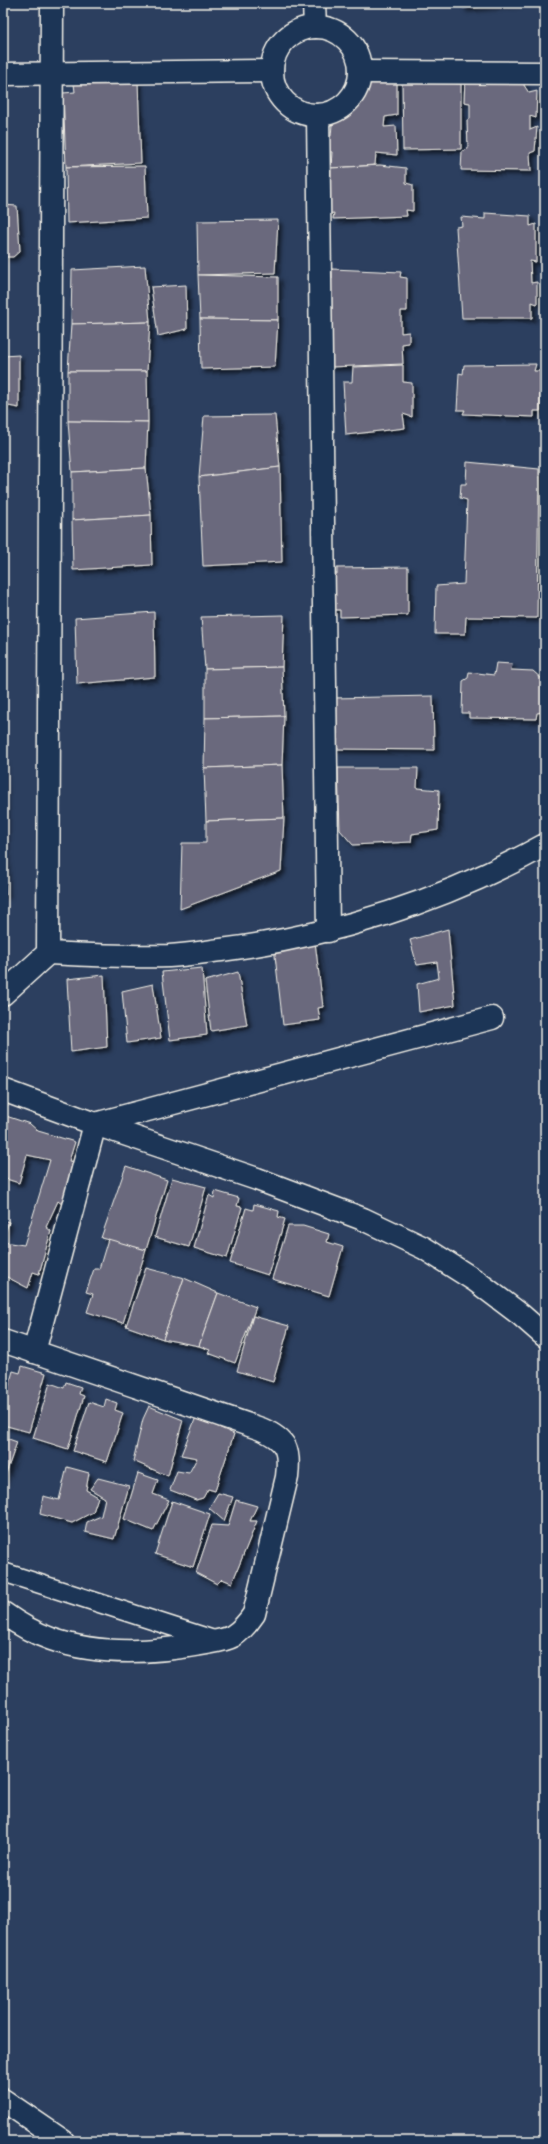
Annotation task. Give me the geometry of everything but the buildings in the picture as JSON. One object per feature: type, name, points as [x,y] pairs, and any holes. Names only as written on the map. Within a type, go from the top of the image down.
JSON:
[{"type":"street","points":[[48,953],[53,73],[52,3]]},
{"type":"street","points":[[314,3],[314,27]]},
{"type":"street","points":[[314,27],[328,28],[341,35],[352,44],[358,57],[360,72],[358,85],[352,97],[343,106],[331,113],[318,115],[304,113],[291,108],[281,97],[274,85],[272,71],[280,46],[290,36],[301,30],[314,27]]},
{"type":"street","points":[[3,74],[272,71]]},
{"type":"street","points":[[360,72],[545,73]]},
{"type":"street","points":[[318,115],[328,931]]},
{"type":"street","points":[[3,994],[48,953],[170,956],[250,946],[328,931],[381,916],[433,897],[484,876],[545,845]]},
{"type":"street","points":[[95,1124],[492,1018]]},
{"type":"street","points":[[3,1090],[95,1124],[257,1179],[363,1219],[431,1252],[476,1281],[521,1315],[545,1336]]},
{"type":"street","points":[[34,1352],[95,1124]]},
{"type":"street","points":[[3,1341],[274,1434],[286,1446],[289,1460],[287,1477],[254,1614],[245,1627],[232,1637],[165,1651],[88,1648],[50,1638],[15,1622],[3,1613]]},
{"type":"street","points":[[3,2100],[63,2141]]},
{"type":"lane","points":[[3,1572],[217,1641]]}]
